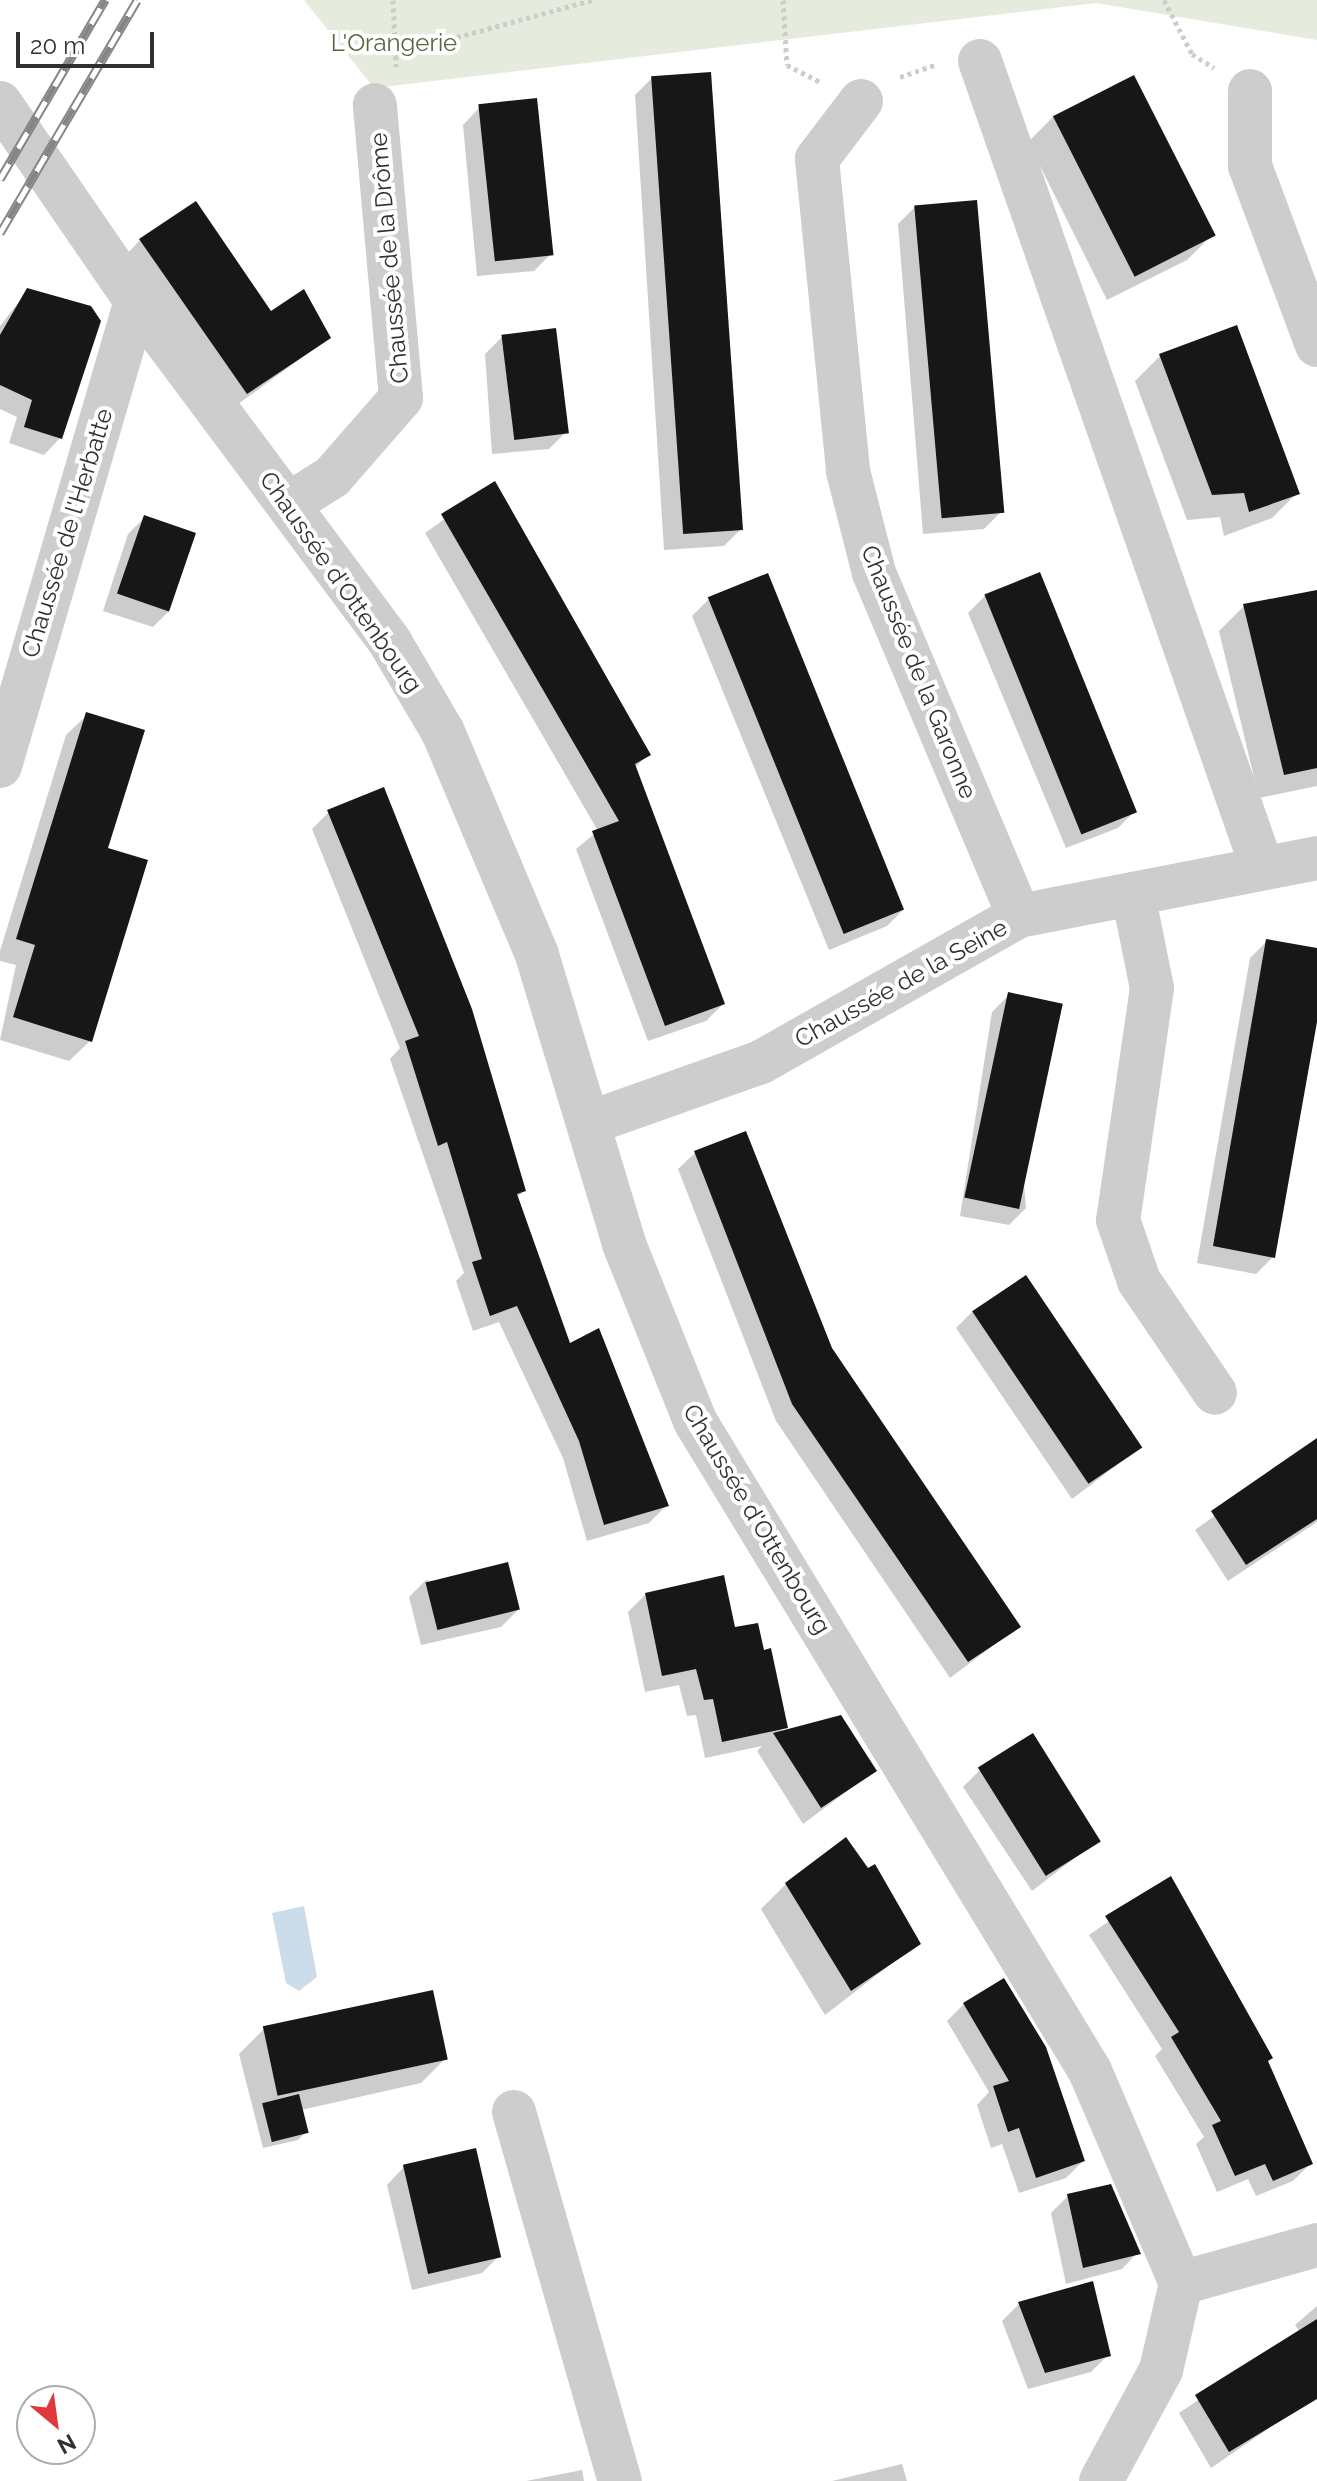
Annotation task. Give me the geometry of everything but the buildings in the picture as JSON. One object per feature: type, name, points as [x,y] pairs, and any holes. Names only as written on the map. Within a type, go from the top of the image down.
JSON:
[{"type":"street","points":[[980,61],[1262,867]]},
{"type":"street","points":[[1250,91],[1250,166],[1317,345]]},
{"type":"street","name":"Chaussée de la Garonne","points":[[861,101],[817,159],[848,471],[874,573],[1019,916]]},
{"type":"street","name":"Chaussée d'Ottenbourg","points":[[0,103],[136,301],[390,642],[443,732],[505,868],[653,1328],[695,1421],[1090,2071],[1181,2283]]},
{"type":"street","name":"Chaussée de la Drôme","points":[[289,504],[332,477],[401,398],[375,105]]},
{"type":"street","name":"Chaussée de l'Herbatte","points":[[0,766],[136,301]]},
{"type":"street","name":"Chaussée de la Seine","points":[[589,1123],[761,1062],[1019,916],[1317,858]]},
{"type":"street","points":[[1133,894],[1152,988],[1118,1220],[1139,1281],[1215,1393]]},
{"type":"street","points":[[514,2112],[620,2481]]},
{"type":"street","points":[[1101,2481],[1161,2370],[1181,2283],[1317,2245]]},
{"type":"path","points":[[375,105],[395,83],[393,0]]},
{"type":"path","points":[[395,54],[592,0]]},
{"type":"path","points":[[783,0],[787,65],[861,101],[919,66],[980,61]]},
{"type":"path","points":[[1164,0],[1192,54],[1250,91]]},
{"type":"green space","name":"L'Orangerie","points":[[304,0],[1317,0],[1317,40],[1096,3],[374,88]]},
{"type":"water","points":[[304,1906],[317,1977],[299,1991],[286,1983],[272,1913]]},
{"type":"railway","points":[[0,179],[105,0]]},
{"type":"railway","points":[[0,233],[137,0]]}]
